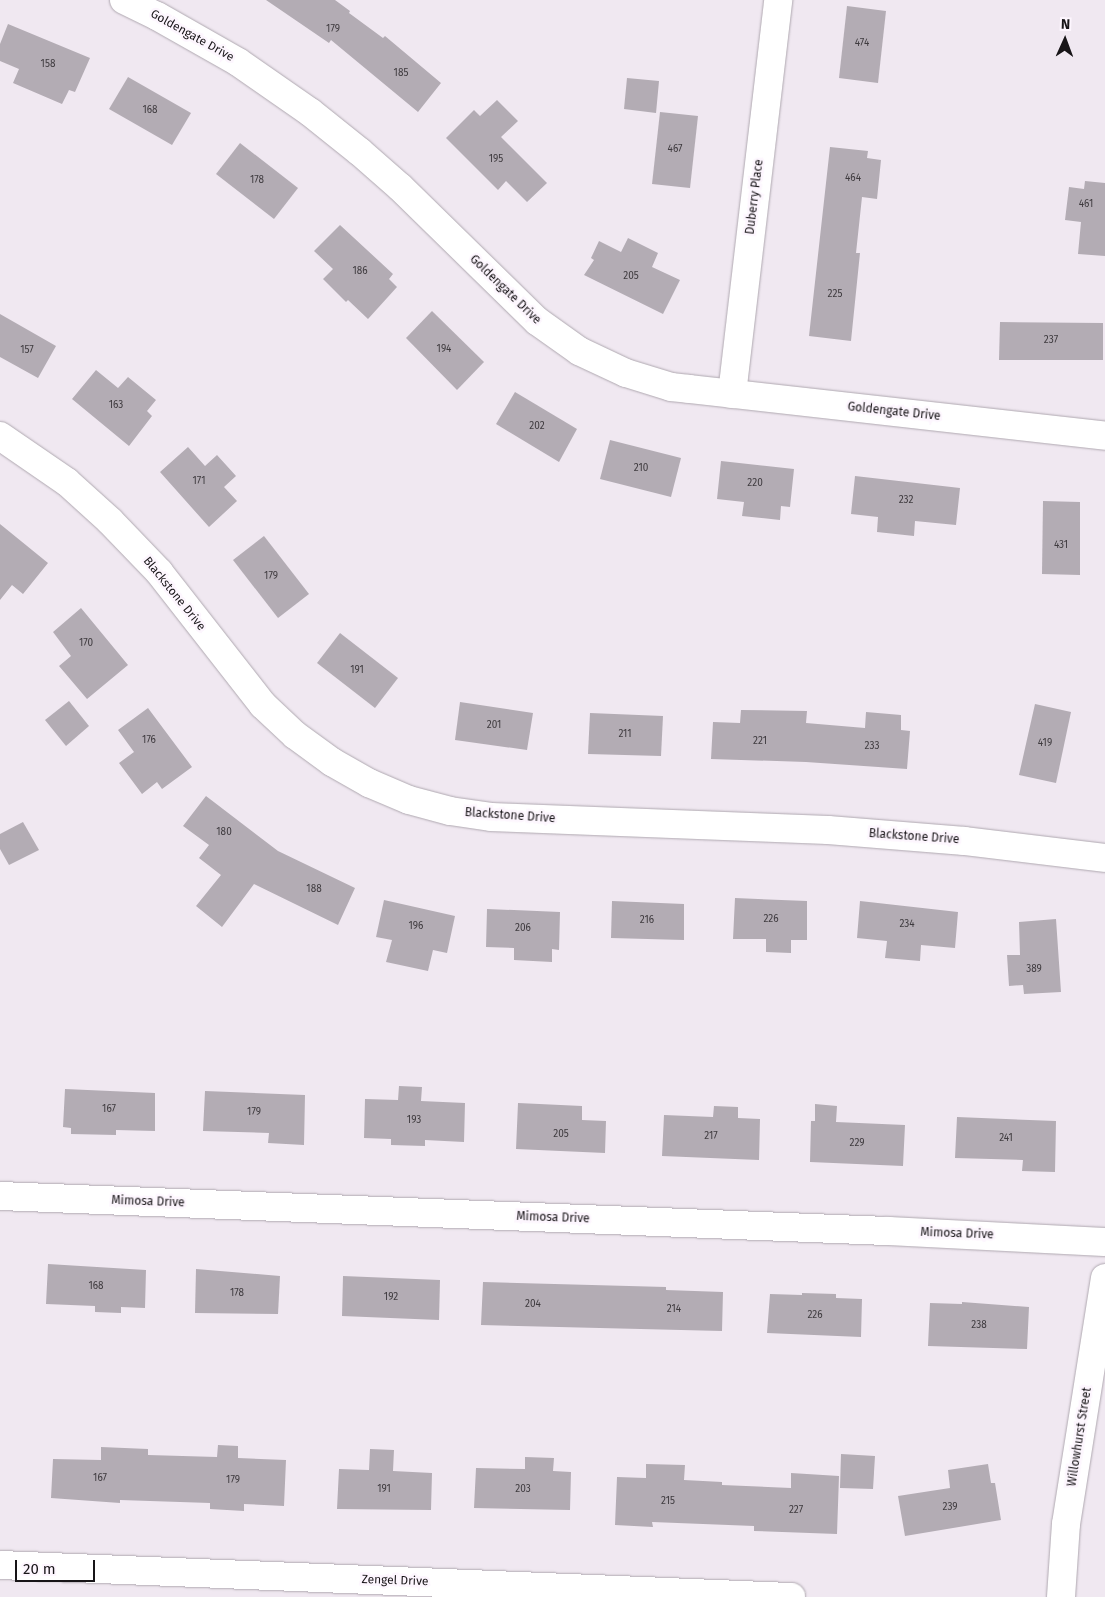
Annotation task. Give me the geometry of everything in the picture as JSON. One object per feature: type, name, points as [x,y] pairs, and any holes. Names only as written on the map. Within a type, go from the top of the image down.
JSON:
[{"type":"street","name":"Goldengate Drive","points":[[124,0],[157,16],[238,62],[310,112],[400,187],[537,321],[579,351],[626,374],[671,387],[1105,436]]},
{"type":"street","name":"Duberry Place","points":[[732,394],[778,0]]},
{"type":"street","name":"Blackstone Drive","points":[[0,436],[67,482],[110,521],[158,572],[263,705],[295,735],[332,762],[369,783],[409,800],[450,811],[491,817],[828,830],[965,841],[1105,858]]},
{"type":"street","name":"Mimosa Drive","points":[[0,1196],[907,1232],[1105,1242]]},
{"type":"street","name":"Willowhurst Street","points":[[1061,1597],[1066,1524],[1105,1278]]},
{"type":"street","name":"Zengel Drive","points":[[0,1565],[239,1586],[791,1597]]},
{"type":"building","points":[[266,0],[335,0],[350,11],[349,13],[383,38],[385,36],[441,83],[418,112],[331,40],[329,43]]},
{"type":"building","points":[[847,6],[886,11],[878,83],[839,78]]},
{"type":"building","points":[[8,24],[90,58],[75,92],[69,90],[62,104],[13,83],[19,69],[0,61],[0,44]]},
{"type":"building","points":[[128,77],[191,113],[172,145],[109,109]]},
{"type":"building","points":[[627,78],[659,81],[656,113],[624,109]]},
{"type":"building","points":[[497,100],[518,121],[501,137],[547,183],[527,202],[506,181],[498,190],[446,138],[474,110],[480,116]]},
{"type":"building","points":[[660,112],[698,116],[690,188],[652,184]]},
{"type":"building","points":[[240,143],[298,188],[274,219],[216,174]]},
{"type":"building","points":[[830,147],[868,151],[867,158],[881,160],[877,199],[862,197],[856,253],[860,253],[851,341],[809,336]]},
{"type":"building","points":[[1085,181],[1105,183],[1105,256],[1078,254],[1081,222],[1065,220],[1069,187],[1084,189]]},
{"type":"building","points":[[340,225],[393,274],[389,279],[397,287],[368,319],[348,300],[346,302],[323,279],[333,269],[314,251]]},
{"type":"building","points":[[628,238],[658,253],[652,267],[680,280],[663,314],[584,275],[594,260],[591,258],[599,241],[621,252]]},
{"type":"building","points":[[432,311],[484,362],[457,390],[406,338]]},
{"type":"building","points":[[0,314],[56,346],[38,378],[0,357]]},
{"type":"building","points":[[1000,322],[1103,323],[1103,360],[999,360]]},
{"type":"building","points":[[96,370],[118,388],[128,377],[156,400],[147,411],[152,416],[129,446],[72,399]]},
{"type":"building","points":[[515,392],[577,429],[559,462],[496,424]]},
{"type":"building","points":[[610,440],[681,458],[671,497],[600,479]]},
{"type":"building","points":[[188,447],[205,466],[217,455],[236,476],[224,487],[237,501],[209,527],[160,472]]},
{"type":"building","points":[[721,461],[794,469],[790,507],[781,506],[780,520],[742,516],[744,502],[717,499]]},
{"type":"building","points":[[855,476],[960,488],[956,525],[915,521],[914,536],[877,532],[878,517],[851,514]]},
{"type":"building","points":[[1043,501],[1080,502],[1080,575],[1042,574]]},
{"type":"building","points":[[0,524],[48,563],[23,594],[12,585],[0,600]]},
{"type":"building","points":[[264,536],[309,594],[278,618],[233,560]]},
{"type":"building","points":[[81,608],[128,665],[87,699],[59,666],[71,656],[53,632]]},
{"type":"building","points":[[340,633],[398,678],[375,708],[317,663]]},
{"type":"building","points":[[69,701],[89,726],[66,746],[45,720]]},
{"type":"building","points":[[460,702],[533,713],[527,750],[455,740]]},
{"type":"building","points":[[1035,704],[1071,712],[1056,783],[1019,775]]},
{"type":"building","points":[[148,708],[192,767],[162,789],[157,782],[142,794],[119,763],[134,752],[118,730]]},
{"type":"building","points":[[741,710],[807,711],[806,723],[865,728],[866,712],[901,715],[901,730],[910,731],[907,769],[806,762],[711,759],[713,722],[740,723]]},
{"type":"building","points":[[590,713],[663,716],[661,756],[588,754]]},
{"type":"building","points":[[206,796],[278,851],[355,888],[338,925],[254,884],[222,927],[196,906],[221,875],[199,858],[209,845],[183,826]]},
{"type":"building","points":[[23,822],[39,850],[9,865],[0,849],[0,834]]},
{"type":"building","points":[[735,898],[807,901],[807,940],[791,940],[791,953],[766,952],[766,939],[733,939]]},
{"type":"building","points":[[384,900],[455,916],[447,953],[433,950],[428,971],[386,962],[392,940],[376,937]]},
{"type":"building","points":[[612,901],[684,904],[684,940],[611,938]]},
{"type":"building","points":[[860,901],[958,912],[955,948],[921,945],[920,961],[885,958],[887,941],[857,938]]},
{"type":"building","points":[[487,909],[560,912],[559,950],[552,949],[552,962],[514,960],[514,948],[486,947]]},
{"type":"building","points":[[1056,919],[1061,992],[1024,994],[1023,985],[1009,986],[1007,955],[1020,955],[1019,922]]},
{"type":"building","points":[[399,1086],[422,1087],[421,1101],[465,1103],[464,1142],[425,1140],[425,1146],[391,1145],[391,1139],[364,1138],[365,1099],[398,1100]]},
{"type":"building","points":[[65,1089],[155,1093],[155,1131],[116,1130],[116,1135],[71,1134],[71,1128],[63,1127]]},
{"type":"building","points":[[205,1091],[305,1095],[304,1145],[268,1143],[269,1133],[203,1131]]},
{"type":"building","points":[[518,1103],[582,1106],[582,1120],[606,1121],[605,1153],[516,1149]]},
{"type":"building","points":[[815,1104],[837,1106],[836,1122],[905,1125],[903,1166],[810,1162],[811,1121],[815,1121]]},
{"type":"building","points":[[714,1106],[738,1107],[738,1118],[760,1119],[759,1160],[662,1156],[664,1115],[713,1117]]},
{"type":"building","points":[[957,1117],[1056,1121],[1055,1172],[1022,1171],[1023,1160],[955,1158]]},
{"type":"building","points":[[48,1264],[146,1270],[145,1308],[121,1307],[121,1313],[95,1312],[95,1306],[46,1304]]},
{"type":"building","points":[[196,1269],[280,1276],[278,1314],[195,1313]]},
{"type":"building","points":[[343,1276],[440,1280],[439,1320],[342,1316]]},
{"type":"building","points":[[483,1282],[666,1287],[666,1290],[723,1292],[722,1331],[481,1325]]},
{"type":"building","points":[[802,1293],[836,1294],[836,1298],[862,1299],[861,1337],[767,1333],[770,1294],[802,1295]]},
{"type":"building","points":[[962,1302],[1029,1307],[1027,1349],[928,1346],[930,1303],[962,1304]]},
{"type":"building","points":[[218,1445],[238,1446],[238,1458],[286,1460],[284,1506],[244,1504],[244,1511],[210,1509],[210,1503],[120,1500],[120,1503],[51,1498],[53,1459],[101,1460],[101,1447],[148,1449],[148,1455],[217,1457]]},
{"type":"building","points":[[370,1449],[394,1450],[393,1471],[432,1473],[431,1510],[337,1509],[339,1469],[369,1470]]},
{"type":"building","points":[[841,1454],[875,1456],[873,1489],[840,1488]]},
{"type":"building","points":[[525,1457],[554,1458],[553,1471],[571,1472],[570,1510],[474,1508],[476,1468],[525,1469]]},
{"type":"building","points":[[646,1464],[685,1465],[684,1480],[722,1482],[722,1485],[791,1488],[791,1473],[839,1476],[837,1534],[754,1531],[754,1526],[652,1522],[653,1527],[615,1525],[617,1477],[646,1478]]},
{"type":"building","points":[[988,1464],[991,1483],[995,1483],[1001,1520],[905,1536],[898,1496],[950,1488],[948,1470]]}]
